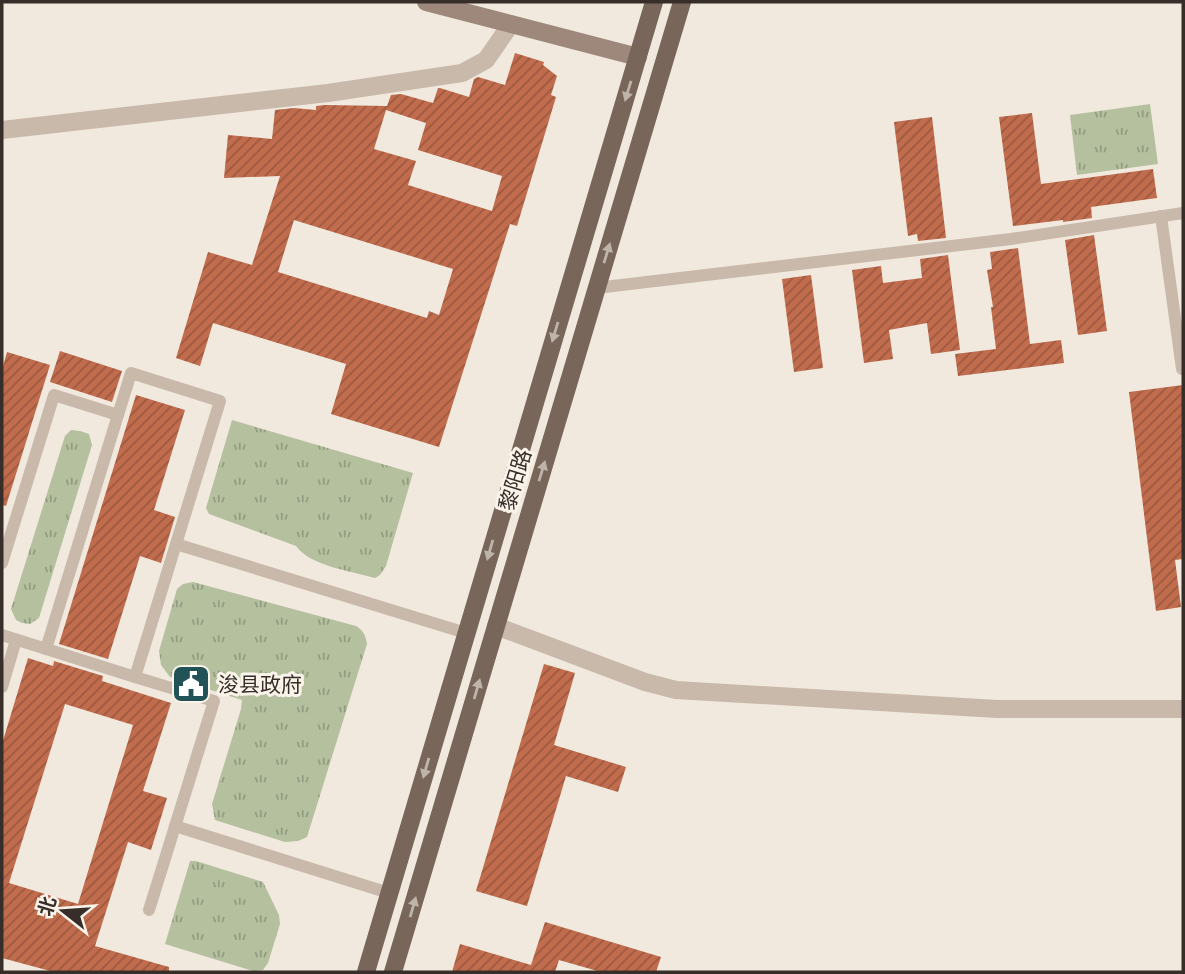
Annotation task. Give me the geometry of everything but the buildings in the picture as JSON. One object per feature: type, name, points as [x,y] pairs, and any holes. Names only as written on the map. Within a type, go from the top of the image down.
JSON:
[{"type":"main road","name":"黎阳路","points":[[366,972],[654,2]]},
{"type":"main road","name":"黎阳路","points":[[393,972],[681,2]]},
{"type":"street","points":[[426,2],[638,57]]},
{"type":"street","points":[[2,130],[328,93],[462,73],[486,60],[511,24]]},
{"type":"street","points":[[496,626],[645,682],[676,690],[997,709],[1183,709]]},
{"type":"lane","points":[[596,288],[1011,239],[1183,213]]},
{"type":"lane","points":[[1161,216],[1182,369]]},
{"type":"lane","points":[[46,649],[131,373],[220,401],[135,677]]},
{"type":"lane","points":[[2,564],[54,395],[118,415]]},
{"type":"lane","points":[[176,544],[466,633]]},
{"type":"lane","points":[[2,635],[214,701],[149,909]]},
{"type":"lane","points":[[2,687],[16,640]]},
{"type":"lane","points":[[175,826],[389,892]]},
{"type":"green space","points":[[1150,104],[1158,164],[1077,175],[1070,115]]},
{"type":"green space","points":[[232,420],[413,473],[386,566],[380,575],[375,578],[321,563],[302,553],[296,546],[209,514],[206,508]]},
{"type":"green space","points":[[71,430],[89,434],[92,445],[39,618],[30,624],[22,623],[16,620],[11,609],[65,436]]},
{"type":"green space","points":[[193,582],[356,626],[365,636],[367,644],[307,837],[298,841],[285,842],[215,820],[212,804],[242,700],[170,677],[161,665],[159,651],[177,589],[183,584]]},
{"type":"green space","points":[[190,861],[263,882],[279,915],[280,924],[268,963],[263,970],[253,971],[165,944]]},
{"type":"place","name":"浚县政府","points":[[191,684]]}]
